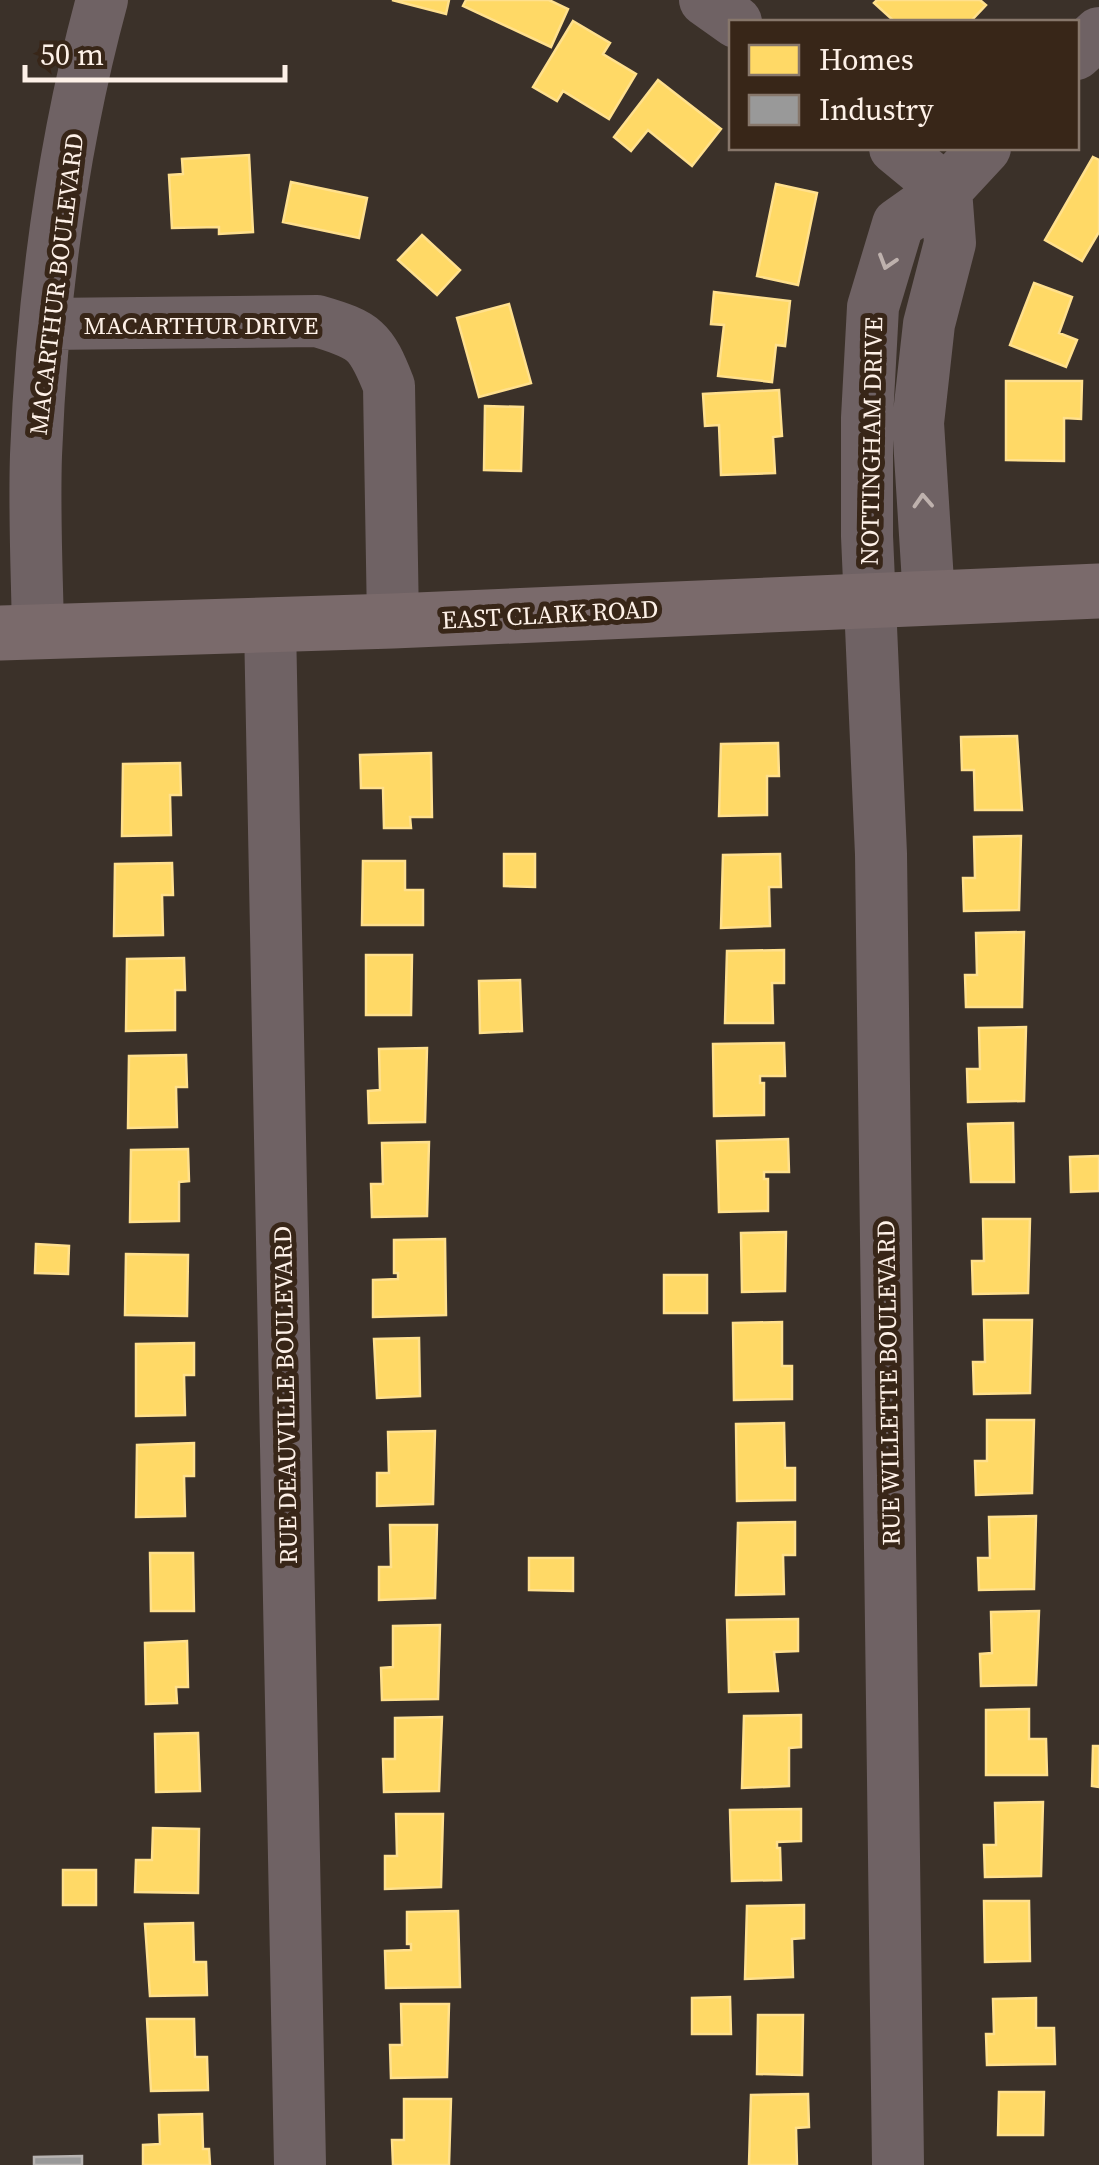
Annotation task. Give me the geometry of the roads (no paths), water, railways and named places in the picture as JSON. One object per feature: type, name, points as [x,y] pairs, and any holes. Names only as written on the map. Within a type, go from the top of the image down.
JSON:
[{"type":"main road","name":"EAST CLARK ROAD","points":[[19,632],[1099,592]]},
{"type":"street","name":"MACARTHUR BOULEVARD","points":[[19,632],[46,324],[65,178],[86,62],[102,0]]},
{"type":"street","points":[[705,0],[733,20]]},
{"type":"street","points":[[1079,51],[1099,33]]},
{"type":"street","points":[[896,150],[946,190]]},
{"type":"street","name":"NOTTINGHAM DRIVE","points":[[870,600],[868,418],[873,307],[898,224],[946,190],[983,150]]},
{"type":"street","name":"NOTTINGHAM DRIVE","points":[[929,598],[918,423],[930,324],[950,243],[946,190]]},
{"type":"street","name":"MACARTHUR DRIVE","points":[[46,324],[317,321],[352,331],[376,351],[389,386],[393,621]]},
{"type":"street","name":"RUE WILLETTE BOULEVARD","points":[[870,600],[881,854],[898,2165]]},
{"type":"street","name":"RUE DEAUVILLE BOULEVARD","points":[[270,624],[300,2165]]}]
